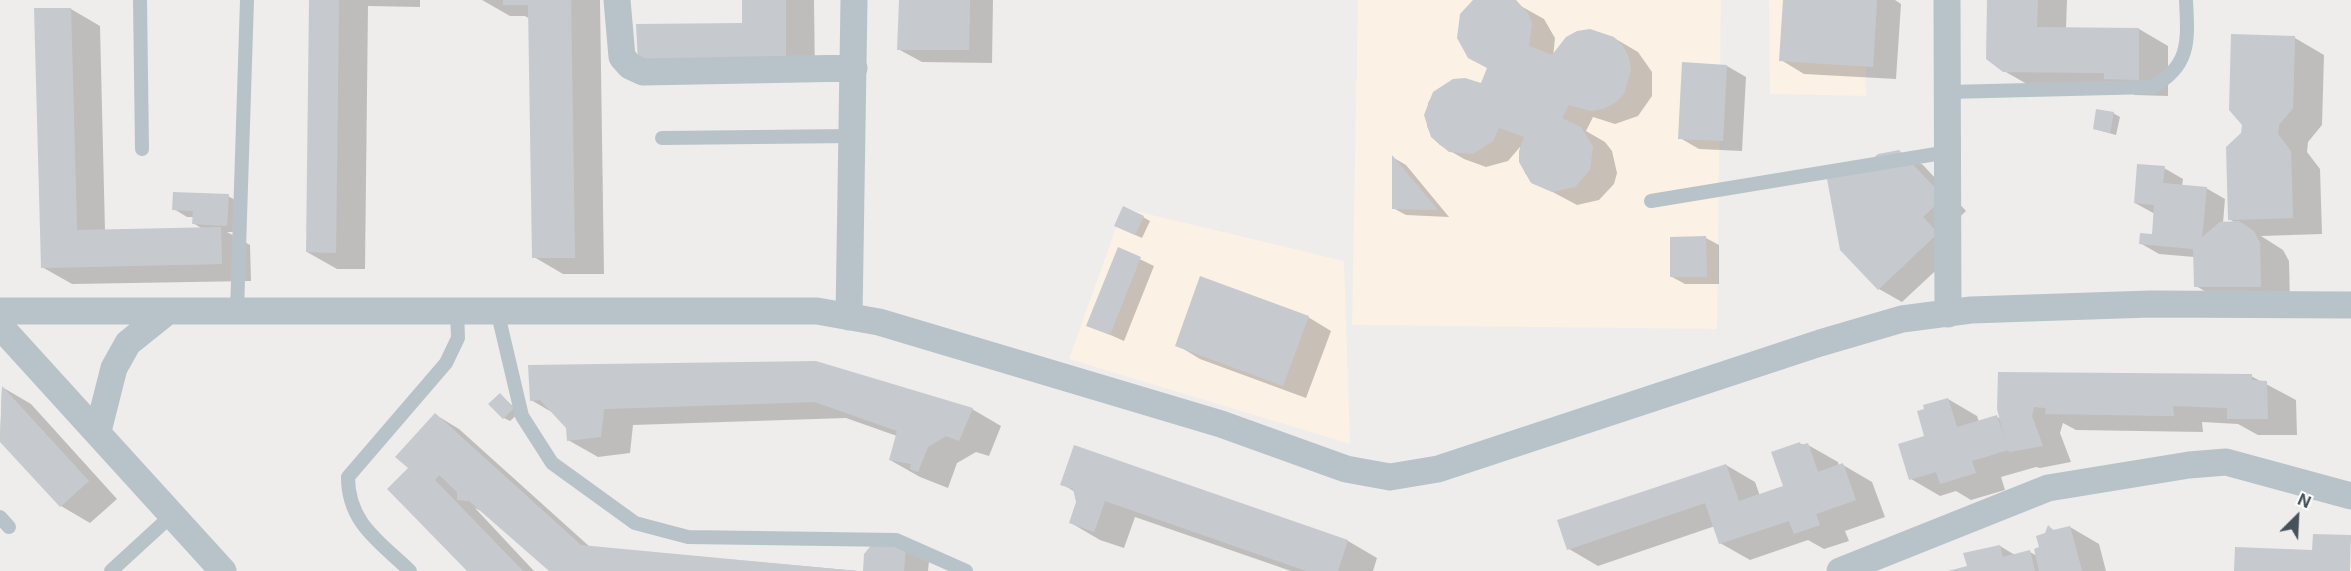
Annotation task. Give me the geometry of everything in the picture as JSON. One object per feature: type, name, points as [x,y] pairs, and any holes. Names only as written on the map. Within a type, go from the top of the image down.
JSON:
[{"type":"street","points":[[617,0],[622,57],[630,66],[643,72],[854,68]]},
{"type":"street","points":[[849,317],[854,0]]},
{"type":"street","points":[[1947,0],[1948,314]]},
{"type":"street","points":[[0,311],[817,311],[879,322],[1221,424],[1346,469],[1390,477],[1438,469],[1830,340],[1902,320],[1948,314],[2150,304],[2351,305]]},
{"type":"street","points":[[98,431],[114,368],[128,343],[168,311]]},
{"type":"street","points":[[0,326],[223,571]]},
{"type":"street","points":[[1840,571],[2048,488],[2189,465],[2226,462],[2351,496]]},
{"type":"lane","points":[[140,0],[142,149]]},
{"type":"lane","points":[[237,311],[247,0]]},
{"type":"lane","points":[[1948,92],[2152,87],[2170,77],[2181,62],[2188,35],[2186,0]]},
{"type":"lane","points":[[662,138],[852,136]]},
{"type":"lane","points":[[1651,201],[1948,152]]},
{"type":"lane","points":[[410,571],[358,521],[348,497],[348,477],[446,363],[458,339],[457,310]]},
{"type":"lane","points":[[497,310],[522,416],[552,463],[635,523],[688,537],[896,540],[966,571]]},
{"type":"lane","points":[[111,571],[172,516]]},
{"type":"shaded area","points":[[1358,0],[1721,0],[1717,329],[1352,325]]},
{"type":"shaded area","points":[[1769,0],[1865,0],[1866,96],[1770,94]]},
{"type":"shaded area","points":[[1123,208],[1344,261],[1350,444],[1069,359]]},
{"type":"building","points":[[309,0],[339,0],[336,253],[306,252]]},
{"type":"building","points":[[503,0],[571,0],[575,258],[532,258],[528,5],[503,5]]},
{"type":"building","points":[[742,0],[786,0],[786,63],[638,63],[636,24],[742,23]]},
{"type":"building","points":[[899,0],[970,0],[969,50],[897,50]]},
{"type":"building","points":[[1473,0],[1516,0],[1528,13],[1532,24],[1529,46],[1552,55],[1566,37],[1577,31],[1590,29],[1614,37],[1629,57],[1631,70],[1624,94],[1615,103],[1603,109],[1590,111],[1569,105],[1562,118],[1581,127],[1593,147],[1590,170],[1575,187],[1552,192],[1531,183],[1519,162],[1519,151],[1524,137],[1499,128],[1493,141],[1473,154],[1449,152],[1431,137],[1424,115],[1433,92],[1453,79],[1465,78],[1481,83],[1487,68],[1468,58],[1457,38],[1460,14]]},
{"type":"building","points":[[1783,0],[1877,0],[1873,67],[1779,61]]},
{"type":"building","points":[[1987,0],[2038,0],[2037,27],[2139,28],[2139,80],[2104,79],[2104,73],[2003,72],[1986,59]]},
{"type":"building","points":[[34,8],[71,8],[77,230],[221,227],[222,264],[41,268]]},
{"type":"building","points":[[2231,34],[2295,36],[2293,108],[2279,125],[2278,134],[2291,151],[2293,218],[2228,220],[2226,147],[2241,133],[2242,125],[2229,110]]},
{"type":"building","points":[[1682,62],[1727,65],[1723,141],[1678,139]]},
{"type":"building","points":[[2096,109],[2114,112],[2110,133],[2093,129]]},
{"type":"building","points":[[1899,150],[1944,197],[1923,217],[1938,233],[1878,290],[1840,250],[1825,168],[1871,160],[1878,154]]},
{"type":"building","points":[[1392,155],[1438,210],[1392,209]]},
{"type":"building","points":[[2137,164],[2165,166],[2163,183],[2207,187],[2202,237],[2220,222],[2239,221],[2254,231],[2260,243],[2261,287],[2194,287],[2193,249],[2139,244],[2140,233],[2152,234],[2154,205],[2134,203]]},
{"type":"building","points":[[173,192],[229,194],[227,226],[192,224],[193,211],[172,210]]},
{"type":"building","points":[[1123,206],[1144,216],[1135,235],[1114,226]]},
{"type":"building","points":[[1706,236],[1707,277],[1670,277],[1670,237]]},
{"type":"building","points":[[1118,247],[1141,257],[1110,335],[1086,326]]},
{"type":"building","points":[[1200,276],[1309,316],[1283,386],[1175,346]]},
{"type":"building","points":[[816,361],[973,408],[959,441],[946,436],[928,447],[918,472],[910,469],[911,464],[889,460],[897,431],[815,402],[604,409],[601,437],[567,441],[566,428],[540,400],[530,401],[528,365]]},
{"type":"building","points":[[1998,372],[2252,374],[2252,380],[2267,381],[2268,419],[2227,419],[2227,408],[2173,406],[2174,416],[2045,414],[2046,408],[2034,407],[2032,416],[2043,446],[2009,452],[2008,450],[1972,461],[1976,473],[1940,484],[1936,472],[1909,480],[1898,444],[1924,436],[1917,411],[1924,409],[1923,405],[1948,398],[1957,427],[1997,415],[2005,440],[1997,409]]},
{"type":"building","points":[[2,386],[89,481],[60,507],[0,442]]},
{"type":"building","points":[[500,393],[514,408],[503,419],[488,404]]},
{"type":"building","points":[[435,413],[581,545],[857,571],[549,571],[469,501],[457,500],[457,492],[439,475],[435,480],[523,571],[467,571],[387,489],[408,468],[395,457]]},
{"type":"building","points":[[1800,442],[1801,445],[1808,443],[1818,472],[1843,463],[1856,500],[1816,514],[1820,525],[1794,534],[1789,521],[1719,544],[1705,503],[1567,550],[1557,520],[1726,464],[1739,501],[1783,486],[1771,452]]},
{"type":"building","points":[[1074,445],[1348,540],[1338,571],[1306,571],[1105,501],[1094,532],[1069,523],[1076,502],[1073,489],[1060,485]]},
{"type":"building","points":[[2048,525],[2053,530],[2070,526],[2082,571],[2039,571],[2034,549],[2039,547],[2036,536],[2045,533]]},
{"type":"building","points":[[2313,534],[2351,535],[2350,571],[2234,571],[2235,547],[2312,550]]},
{"type":"building","points":[[873,543],[906,546],[904,571],[863,571],[864,554]]},
{"type":"building","points":[[2000,545],[2003,557],[2030,550],[2035,571],[1948,571],[1967,566],[1963,553]]}]
